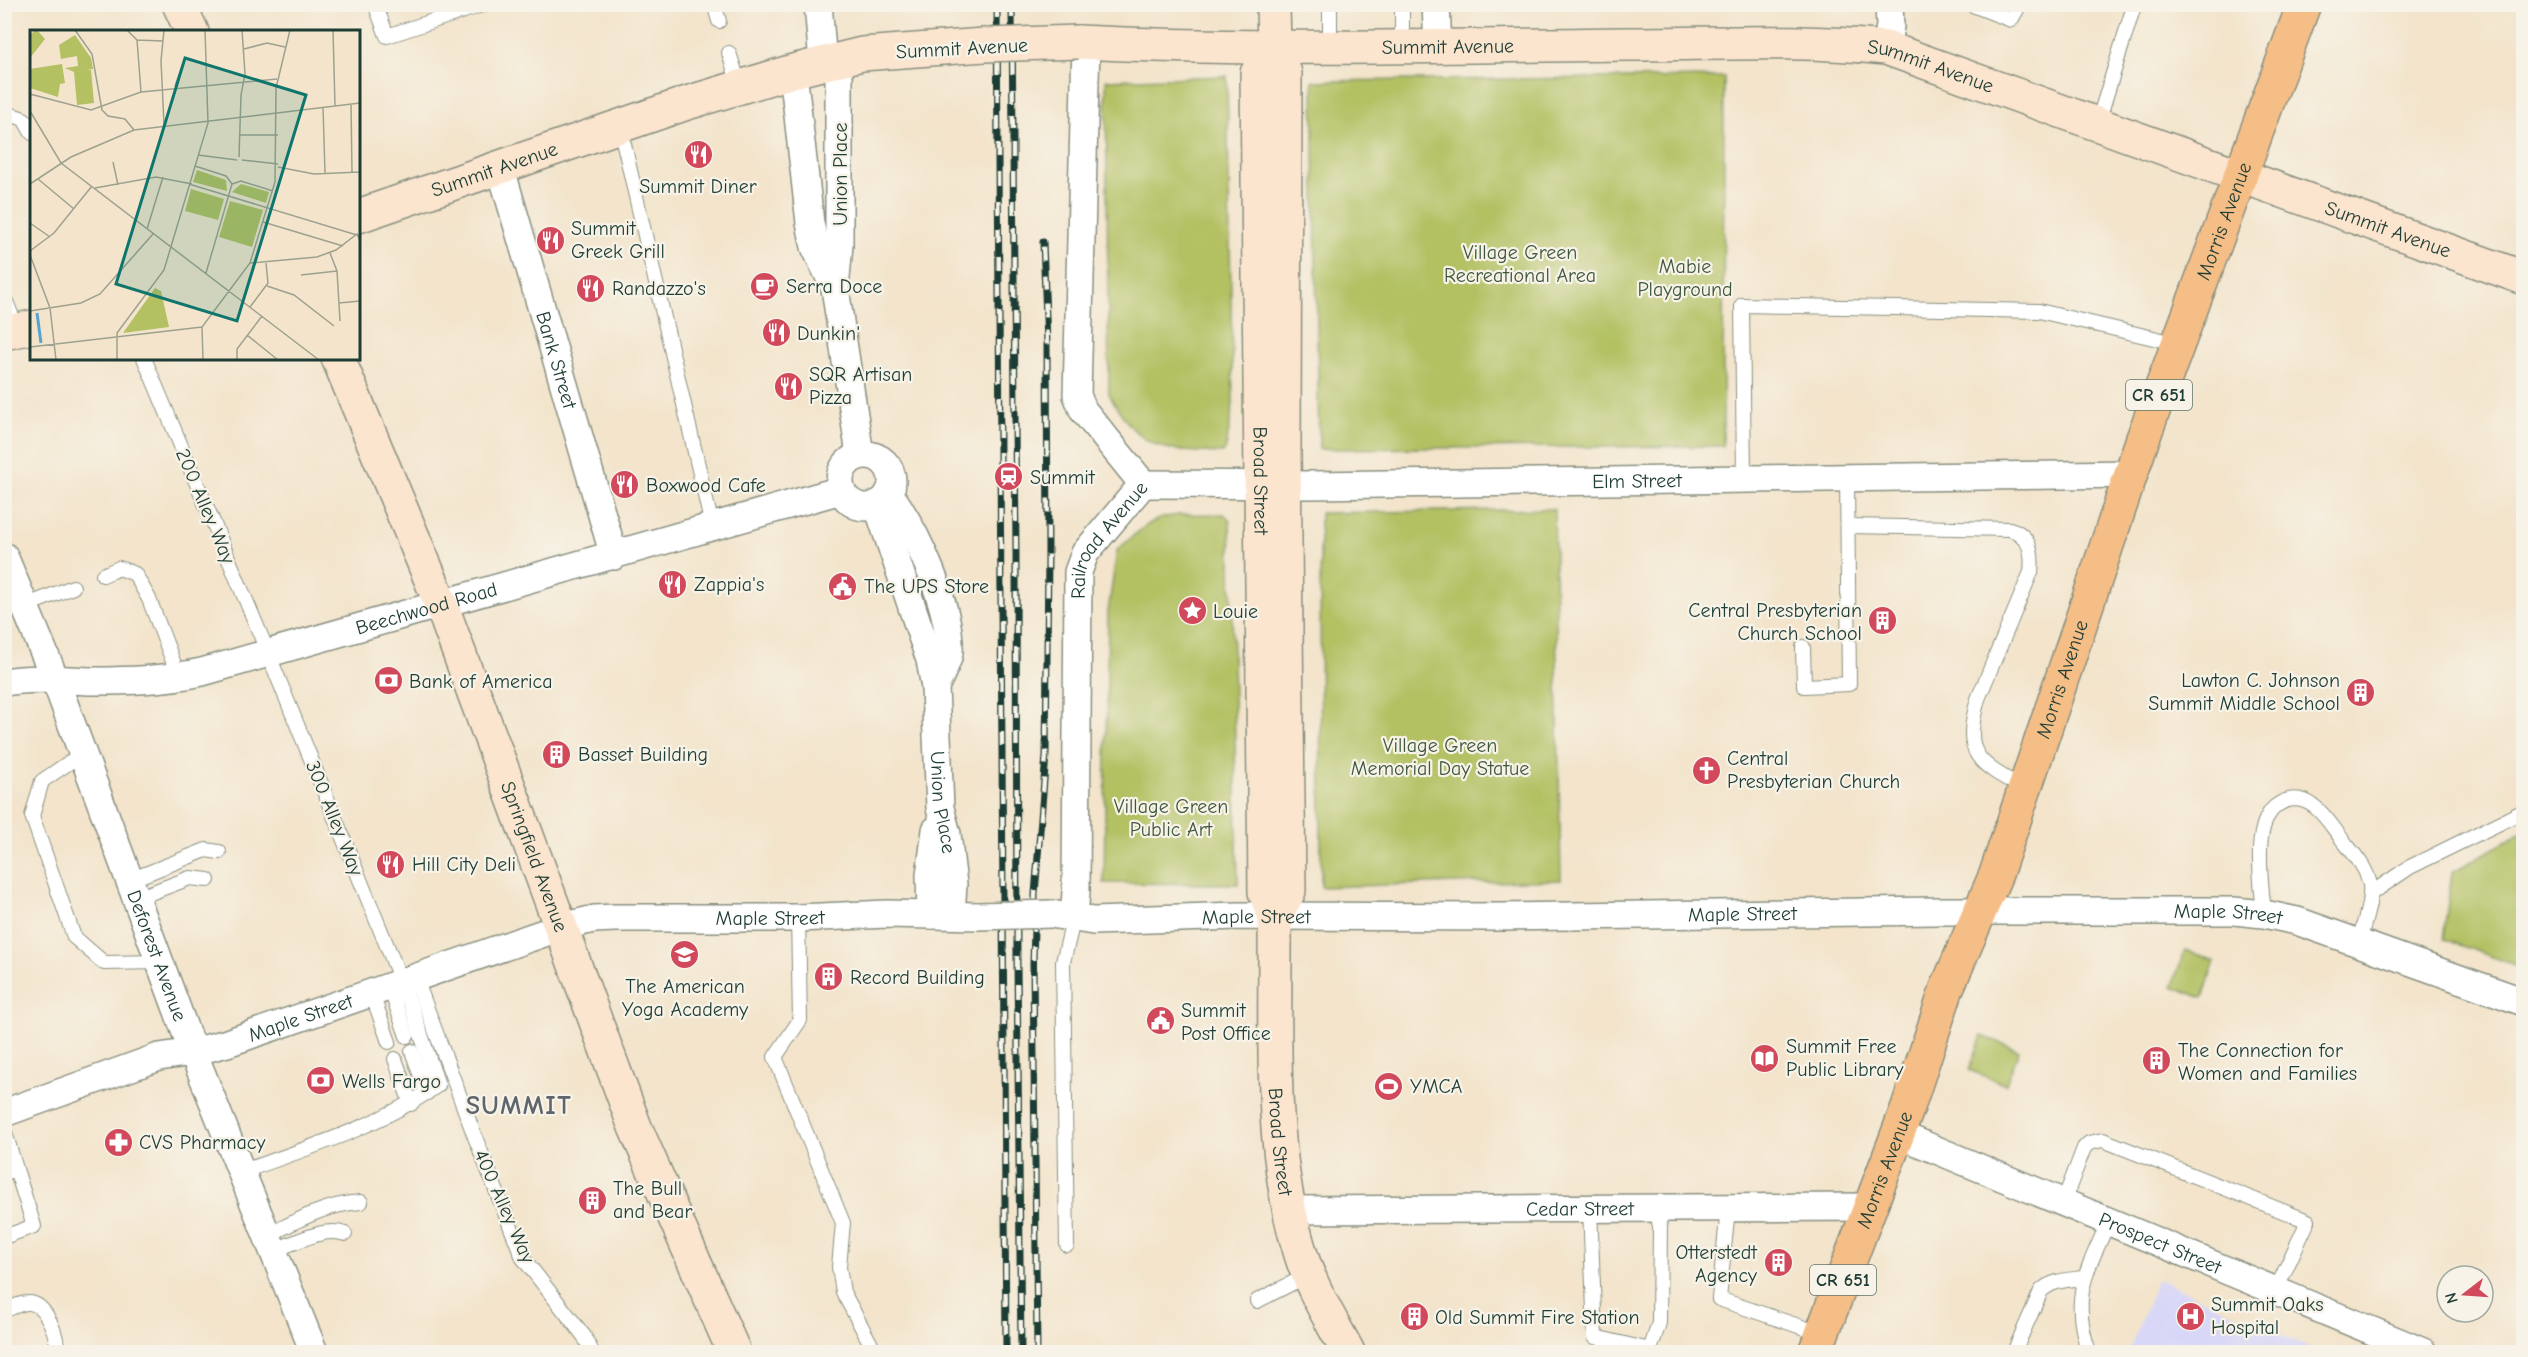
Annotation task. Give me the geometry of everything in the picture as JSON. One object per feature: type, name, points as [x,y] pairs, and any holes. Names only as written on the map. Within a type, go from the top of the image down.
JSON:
[{"type":"main road","points":[[179,4],[191,30]]},
{"type":"main road","points":[[1273,4],[1274,48]]},
{"type":"main road","name":"Morris Avenue","points":[[1818,1343],[1898,1134],[1947,988],[1996,874],[2131,474],[2304,4]]},
{"type":"main road","name":"Summit Avenue","points":[[360,215],[500,166],[740,87],[818,64],[862,54],[984,45],[1082,43],[1274,48],[1438,48],[1812,43],[1886,48],[2523,278]]},
{"type":"main road","name":"Broad Street","points":[[1274,48],[1257,73],[1288,891],[1275,918],[1277,1106],[1289,1210],[1308,1275],[1348,1353]]},
{"type":"main road","name":"Springfield Avenue","points":[[339,360],[441,604],[635,1127],[734,1353]]},
{"type":"street","points":[[818,4],[818,64]]},
{"type":"street","points":[[1436,4],[1438,48]]},
{"type":"street","points":[[1886,48],[1890,26],[1889,4]]},
{"type":"street","name":"Railroad Avenue","points":[[1062,915],[1076,880],[1078,572],[1085,553],[1143,484],[1083,410],[1077,395],[1082,43]]},
{"type":"street","name":"Union Place","points":[[818,64],[810,223],[815,247],[835,288]]},
{"type":"street","name":"Union Place","points":[[818,64],[840,245],[835,288],[860,455],[869,454],[884,462],[892,477],[883,499],[930,660],[935,687],[940,808],[930,875],[941,915]]},
{"type":"street","name":"Bank Street","points":[[500,166],[614,556]]},
{"type":"street","points":[[860,455],[846,464],[841,472],[841,489],[852,503],[860,506],[883,499]]},
{"type":"street","name":"Elm Street","points":[[1143,484],[1273,485],[2131,474]]},
{"type":"street","name":"Beechwood Road","points":[[4,682],[55,679],[146,680],[179,677],[614,556],[841,489]]},
{"type":"street","name":"Deforest Avenue","points":[[4,556],[55,679],[193,1052],[315,1353]]},
{"type":"street","name":"Maple Street","points":[[4,1113],[159,1057],[193,1052],[227,1043],[395,987],[561,927],[594,919],[798,918],[887,914],[1062,915],[1093,921],[1238,916],[1275,918],[1501,917],[2234,911],[2297,921],[2523,1002]]},
{"type":"street","name":"Prospect Street","points":[[1898,1134],[2423,1353]]},
{"type":"street","name":"Cedar Street","points":[[1289,1210],[1871,1207]]},
{"type":"lane","points":[[375,4],[387,36],[485,4]]},
{"type":"lane","points":[[714,4],[719,21]]},
{"type":"lane","points":[[1330,4],[1330,48]]},
{"type":"lane","points":[[1402,4],[1402,48]]},
{"type":"lane","points":[[1970,4],[2011,20],[2020,4]]},
{"type":"lane","points":[[2097,125],[2134,6],[2129,4]]},
{"type":"lane","points":[[729,53],[740,87]]},
{"type":"lane","points":[[4,112],[24,119],[30,130]]},
{"type":"lane","points":[[620,127],[712,526]]},
{"type":"lane","points":[[4,297],[18,330]]},
{"type":"lane","points":[[1744,479],[1742,305],[2039,311],[2179,344]]},
{"type":"lane","name":"200 Alley Way","points":[[145,360],[267,653]]},
{"type":"lane","points":[[1803,647],[1804,686],[1849,684],[1847,478]]},
{"type":"lane","points":[[1848,526],[2010,529],[2019,531],[2026,539],[2032,560],[2031,572],[1978,699],[1972,718],[1971,737],[1975,753],[1982,764],[2025,789]]},
{"type":"lane","points":[[103,575],[119,568],[135,574],[149,599],[179,677]]},
{"type":"lane","points":[[25,606],[73,587]]},
{"type":"lane","name":"300 Alley Way","points":[[267,653],[395,987]]},
{"type":"lane","points":[[83,753],[42,781],[32,816],[74,937],[104,963],[160,962]]},
{"type":"lane","points":[[2264,914],[2260,850],[2264,824],[2274,807],[2292,799],[2303,801],[2320,810],[2366,871],[2370,894],[2359,943]]},
{"type":"lane","points":[[2370,894],[2410,867],[2523,811]]},
{"type":"lane","points":[[133,889],[206,850],[219,852]]},
{"type":"lane","points":[[133,889],[190,878],[208,880]]},
{"type":"lane","points":[[1062,915],[1067,1245]]},
{"type":"lane","points":[[798,918],[800,1020],[775,1057],[843,1223],[839,1268],[843,1292],[875,1353]]},
{"type":"lane","points":[[395,987],[408,1036]]},
{"type":"lane","points":[[389,1042],[395,987]]},
{"type":"lane","points":[[241,1172],[381,1118],[411,1104],[438,1085],[425,1043],[395,987]]},
{"type":"lane","name":"400 Alley Way","points":[[395,987],[475,1137],[523,1258],[584,1336],[592,1353]]},
{"type":"lane","points":[[412,1051],[427,1093]]},
{"type":"lane","points":[[395,1059],[411,1104]]},
{"type":"lane","points":[[4,1129],[10,1171],[34,1226],[4,1237]]},
{"type":"lane","points":[[2063,1203],[2084,1148],[2088,1143],[2103,1140],[2308,1221],[2276,1290]]},
{"type":"lane","points":[[270,1243],[291,1223],[341,1203],[361,1202]]},
{"type":"lane","points":[[1590,1208],[1595,1337],[1624,1349],[1650,1350],[1659,1323],[1660,1228],[1658,1208]]},
{"type":"lane","points":[[1728,1208],[1719,1299],[1818,1343]]},
{"type":"lane","points":[[2089,1353],[2080,1317],[2083,1278],[2108,1223]]},
{"type":"lane","points":[[270,1243],[299,1242],[334,1230],[345,1234]]},
{"type":"lane","points":[[1257,1301],[1308,1275]]},
{"type":"lane","points":[[2014,1353],[2041,1291],[2052,1283],[2083,1278]]},
{"type":"lane","points":[[4,1310],[27,1303],[35,1304],[43,1311],[51,1326],[58,1348],[57,1353]]},
{"type":"shaded area","name":"Summit Oaks Hospital","points":[[2158,1279],[2318,1352],[2128,1352]]},
{"type":"green space","points":[[1227,76],[1233,405],[1226,448],[1223,453],[1168,449],[1143,438],[1132,428],[1109,394],[1106,80]]},
{"type":"green space","name":"Village Green Recreational Area","points":[[1724,77],[1723,446],[1319,449],[1313,81]]},
{"type":"green space","name":"Village Green Memorial Day Statue","points":[[1554,509],[1561,880],[1321,887],[1320,513]]},
{"type":"green space","name":"Village Green Public Art","points":[[1224,514],[1230,520],[1238,884],[1104,883],[1108,612],[1117,550],[1144,527],[1162,518],[1179,515]]},
{"type":"green space","points":[[2523,832],[2523,968],[2443,939],[2452,872]]},
{"type":"green space","points":[[2185,950],[2215,961],[2203,998],[2172,987]]},
{"type":"green space","points":[[1982,1036],[2019,1050],[2006,1084],[1969,1070]]},
{"type":"railway","points":[[997,4],[1006,1352]]},
{"type":"railway","points":[[1012,4],[1021,1352]]},
{"type":"railway","points":[[1037,1352],[1033,963],[1035,894],[1046,755],[1048,555],[1047,343],[1043,242]]},
{"type":"place","name":"Summit Diner","points":[[698,155]]},
{"type":"place","name":"Summit Greek Grill","points":[[550,240]]},
{"type":"place","name":"Serra Doce","points":[[765,286]]},
{"type":"place","name":"Randazzo's","points":[[591,288]]},
{"type":"place","name":"Dunkin'","points":[[776,333]]},
{"type":"place","name":"SQR Artisan Pizza","points":[[788,386]]},
{"type":"place","name":"Summit","points":[[1009,477]]},
{"type":"place","name":"Boxwood Cafe","points":[[625,485]]},
{"type":"place","name":"Zappia's","points":[[673,584]]},
{"type":"place","name":"The UPS Store","points":[[843,586]]},
{"type":"place","name":"Louie","points":[[1192,611]]},
{"type":"place","name":"Central Presbyterian Church School","points":[[1883,621]]},
{"type":"place","name":"Bank of America","points":[[388,681]]},
{"type":"place","name":"Lawton C. Johnson Summit Middle School","points":[[2361,692]]},
{"type":"place","name":"Basset Building","points":[[557,754]]},
{"type":"place","name":"Central Presbyterian Church","points":[[1706,770]]},
{"type":"place","name":"Hill City Deli","points":[[391,864]]},
{"type":"place","name":"The American Yoga Academy","points":[[685,955]]},
{"type":"place","name":"Record Building","points":[[829,977]]},
{"type":"place","name":"Summit Post Office","points":[[1160,1021]]},
{"type":"place","name":"Summit Free Public Library","points":[[1765,1058]]},
{"type":"place","name":"The Connection for Women and Families","points":[[2157,1061]]},
{"type":"place","name":"Wells Fargo","points":[[321,1081]]},
{"type":"place","name":"YMCA","points":[[1389,1086]]},
{"type":"place","name":"CVS Pharmacy","points":[[118,1142]]},
{"type":"place","name":"The Bull and Bear","points":[[592,1200]]},
{"type":"place","name":"Otterstedt Agency","points":[[1778,1263]]},
{"type":"place","name":"Summit Oaks Hospital","points":[[2190,1316]]},
{"type":"place","name":"Old Summit Fire Station","points":[[1414,1317]]},
{"type":"district","name":"SUMMIT","points":[[519,1105]]},
{"type":"park label","name":"Mabie Playground","points":[[1685,278]]}]
